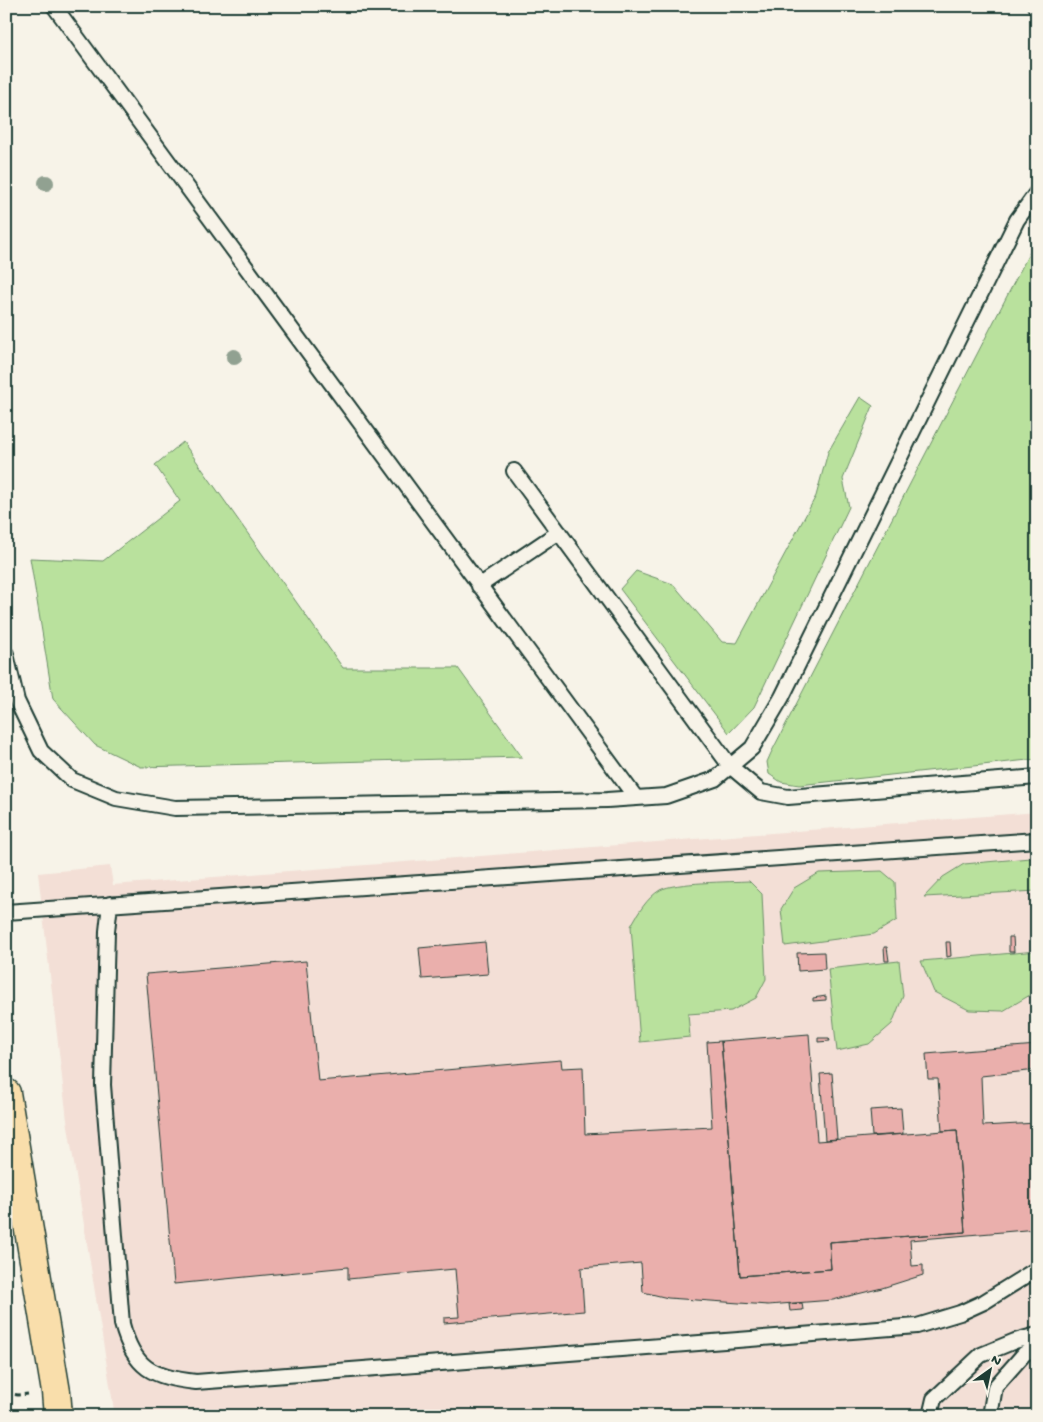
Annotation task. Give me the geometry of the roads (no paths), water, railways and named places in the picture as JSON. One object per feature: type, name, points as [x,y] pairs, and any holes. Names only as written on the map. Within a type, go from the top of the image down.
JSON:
[{"type":"main road","points":[[6,1093],[58,1416]]},
{"type":"lane","points":[[54,6],[636,798]]},
{"type":"lane","points":[[6,654],[18,701],[41,751],[72,780],[116,798],[175,808],[607,800],[666,796],[715,779],[752,748],[782,697],[1017,220],[1037,192]]},
{"type":"lane","points":[[514,471],[730,766],[761,792],[788,797],[1037,777]]},
{"type":"lane","points":[[479,586],[559,532]]},
{"type":"lane","points":[[6,912],[1037,840]]},
{"type":"lane","points":[[110,904],[107,931],[103,1085],[122,1324],[128,1345],[143,1366],[169,1379],[196,1382],[917,1326],[960,1313],[984,1302],[1037,1269]]},
{"type":"lane","points":[[930,1416],[934,1399],[981,1354],[1037,1335]]},
{"type":"lane","points":[[990,1416],[995,1387],[1024,1354],[1037,1346]]}]
